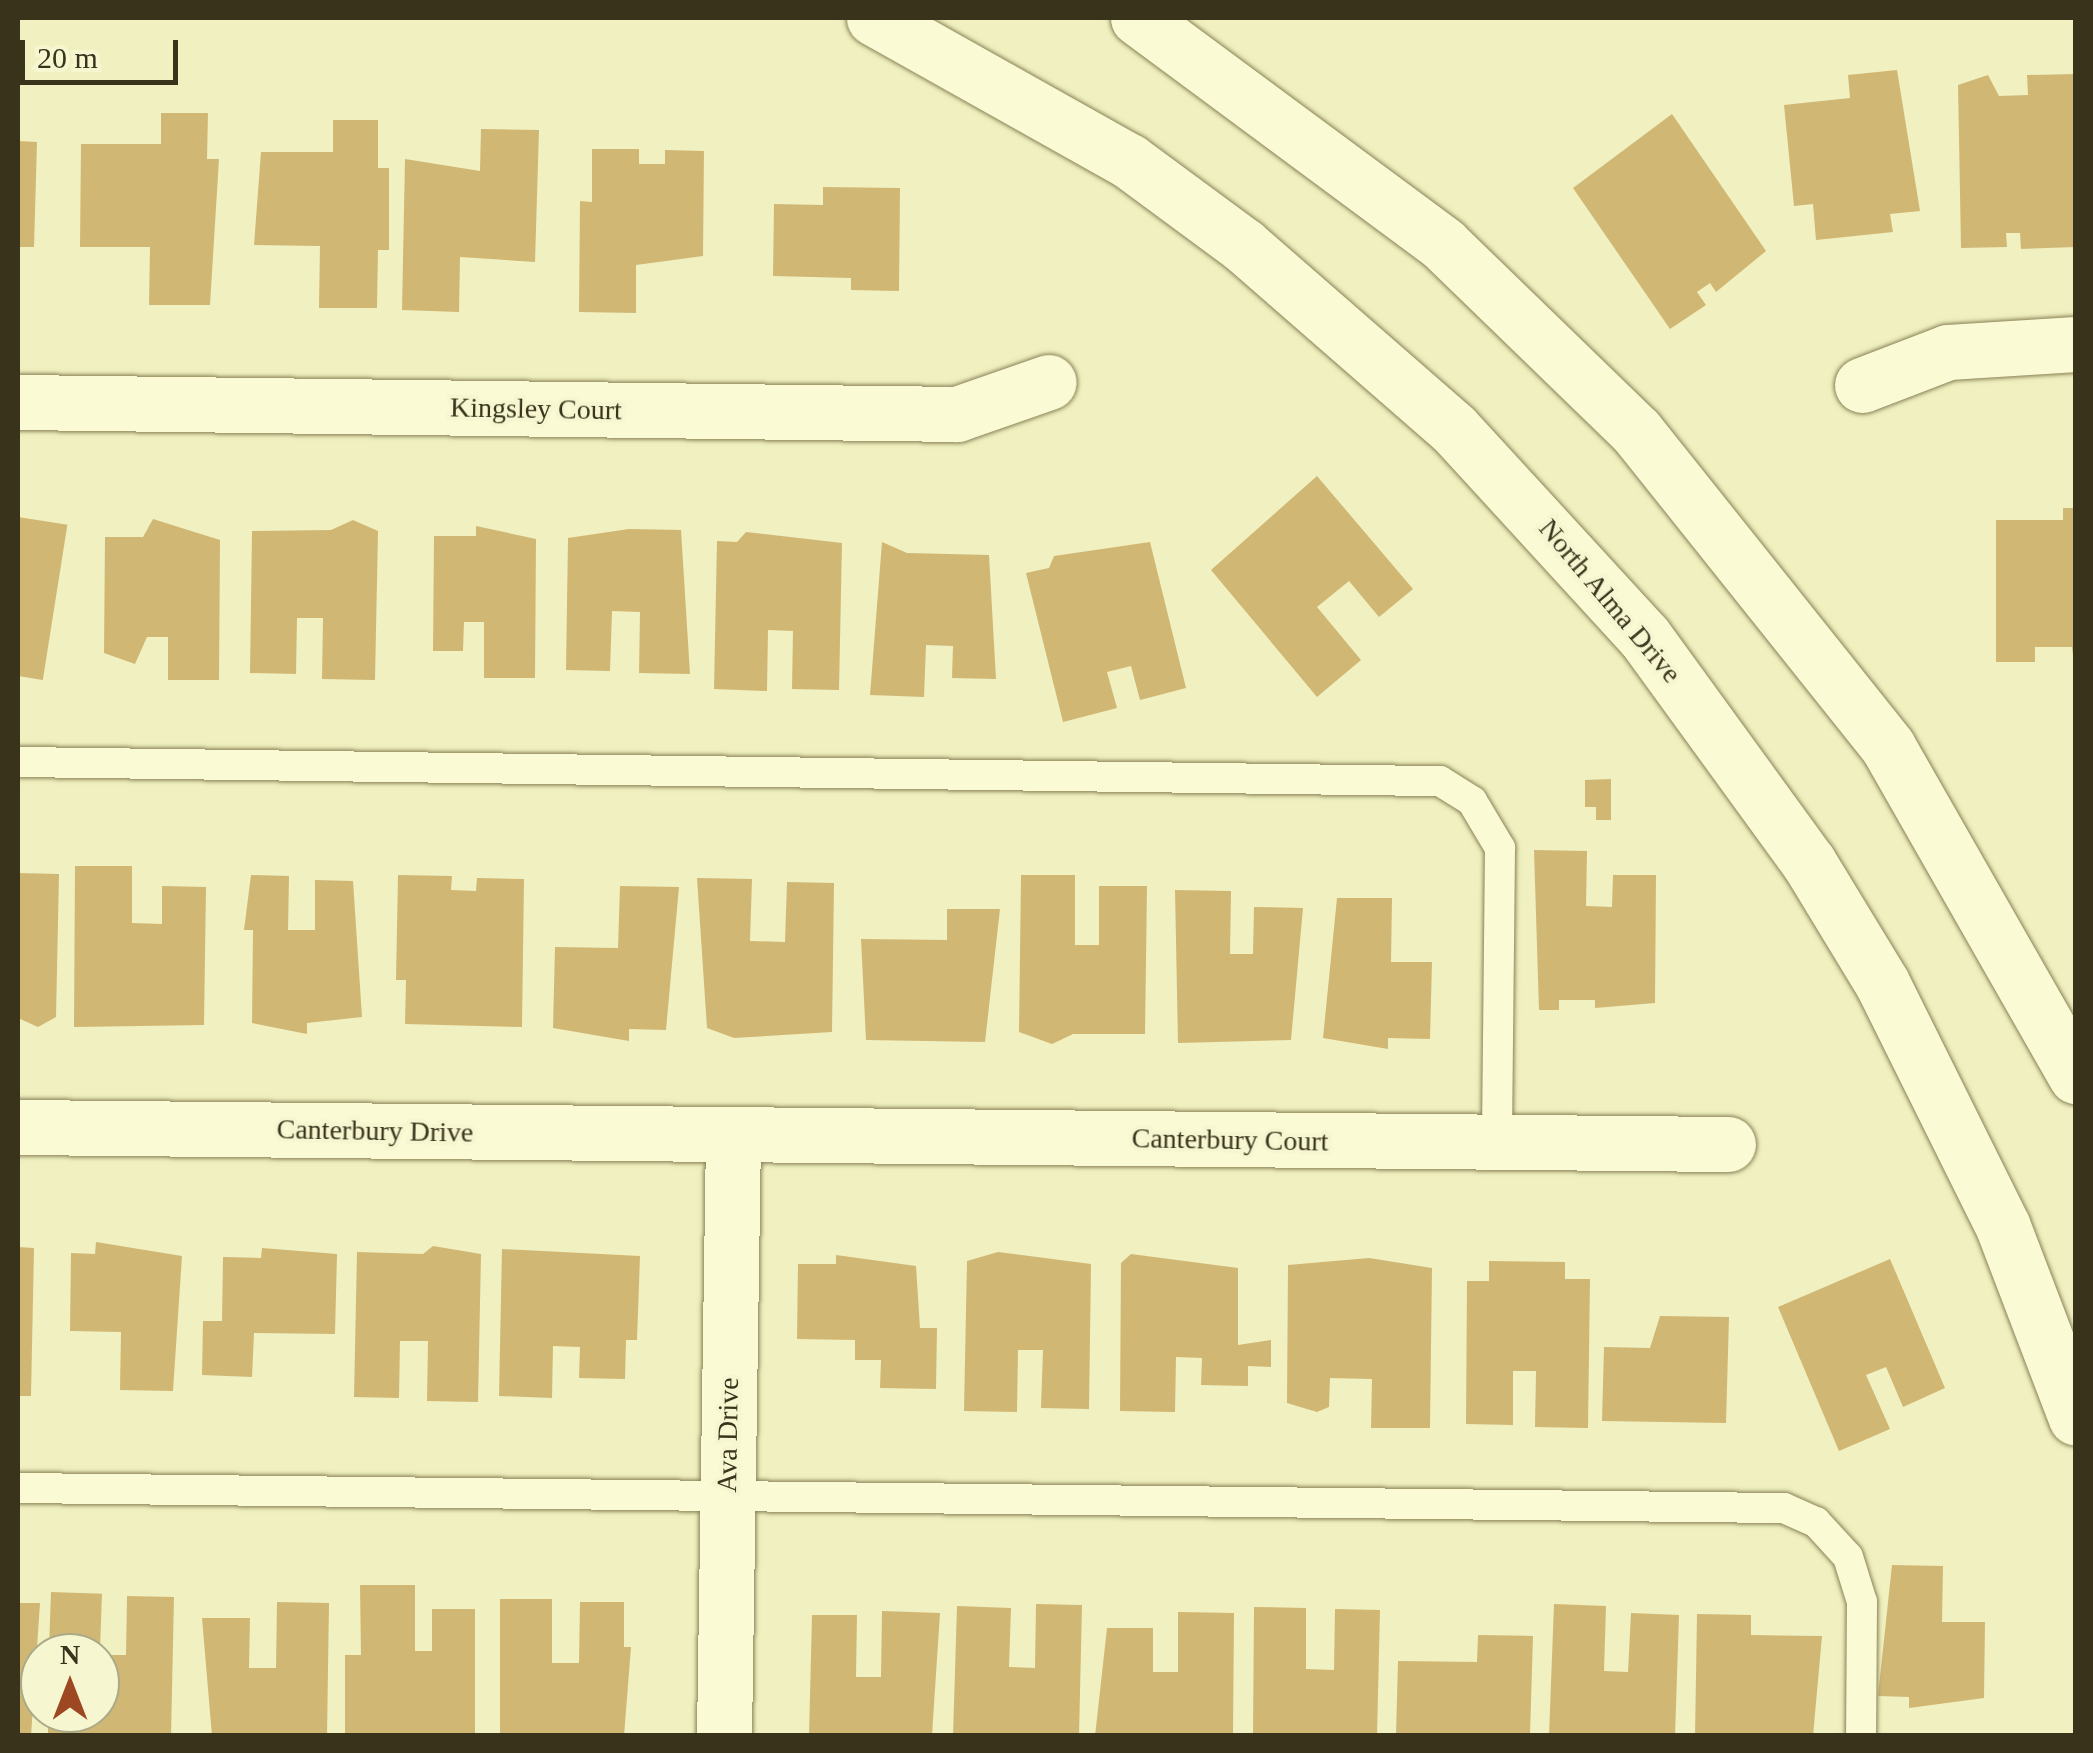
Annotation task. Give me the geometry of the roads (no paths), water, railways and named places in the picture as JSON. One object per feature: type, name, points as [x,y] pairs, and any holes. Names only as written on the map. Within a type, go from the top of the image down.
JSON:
[{"type":"street","name":"North Alma Drive","points":[[874,18],[1129,161],[1243,245],[1454,429],[1644,636],[1809,863],[1882,983],[2003,1227],[2076,1418]]},
{"type":"street","points":[[1138,18],[1442,244],[1636,431],[1810,638],[1888,748],[2076,1076]]},
{"type":"street","points":[[1862,385],[1948,352],[2076,344]]},
{"type":"street","name":"Kingsley Court","points":[[18,402],[956,414],[1049,382]]},
{"type":"street","name":"Canterbury Drive","points":[[18,1127],[732,1134]]},
{"type":"street","name":"Canterbury Court","points":[[732,1134],[1728,1144]]},
{"type":"street","name":"Ava Drive","points":[[724,1736],[732,1134]]},
{"type":"lane","points":[[18,762],[1440,781],[1472,801],[1500,848],[1498,1142]]},
{"type":"lane","points":[[18,1488],[1784,1508],[1816,1522],[1848,1557],[1862,1602],[1861,1736]]}]
